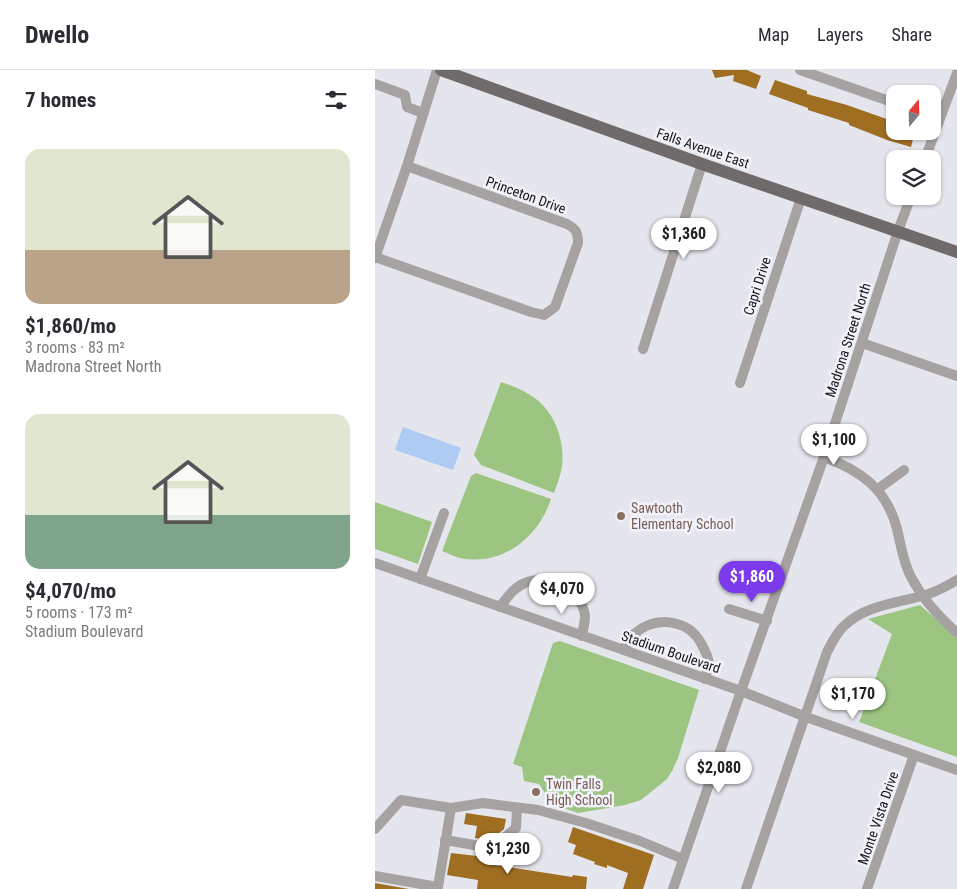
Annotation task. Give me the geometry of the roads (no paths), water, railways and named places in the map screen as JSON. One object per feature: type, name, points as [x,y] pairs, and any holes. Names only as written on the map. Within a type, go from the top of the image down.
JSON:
[{"type":"main road","name":"Falls Avenue East","points":[[441,70],[701,164],[957,252]]},
{"type":"street","points":[[375,257],[407,166],[437,70]]},
{"type":"street","points":[[800,70],[886,100]]},
{"type":"street","points":[[941,107],[957,73]]},
{"type":"street","points":[[375,84],[405,95],[407,107],[423,114]]},
{"type":"street","points":[[643,349],[701,164]]},
{"type":"street","name":"Princeton Drive","points":[[375,257],[531,312],[544,314],[555,306],[579,243],[578,234],[574,228],[567,224],[407,166]]},
{"type":"street","name":"Capri Drive","points":[[740,383],[801,198]]},
{"type":"street","name":"Madrona Street North","points":[[673,889],[824,457],[908,205]]},
{"type":"street","points":[[862,343],[957,376]]},
{"type":"street","points":[[824,457],[852,468],[878,489],[897,526],[906,564],[922,596],[957,633]]},
{"type":"street","points":[[878,489],[904,470]]},
{"type":"street","points":[[420,579],[444,513]]},
{"type":"street","name":"Stadium Boulevard","points":[[375,563],[705,678],[806,717],[957,770]]},
{"type":"street","points":[[500,607],[510,593],[525,582],[542,580],[555,582],[571,591],[582,605],[585,617],[582,636]]},
{"type":"street","points":[[746,889],[827,652],[834,638],[844,625],[865,612],[901,600],[922,596],[957,580]]},
{"type":"street","points":[[729,609],[767,621]]},
{"type":"street","points":[[624,650],[632,635],[650,624],[665,621],[677,623],[689,629],[699,638],[709,663],[705,678]]},
{"type":"street","name":"Monte Vista Drive","points":[[867,889],[914,755]]},
{"type":"street","points":[[375,829],[401,800],[451,808],[483,802],[538,810],[586,823],[640,841],[683,859]]},
{"type":"street","points":[[375,876],[438,887],[451,808]]},
{"type":"street","points":[[445,840],[492,848],[516,828],[517,808]]},
{"type":"water","points":[[403,427],[461,448],[453,470],[395,450]]},
{"type":"place","name":"Sawtooth Elementary School","points":[[621,516]]},
{"type":"place","name":"Twin Falls High School","points":[[536,792]]}]
